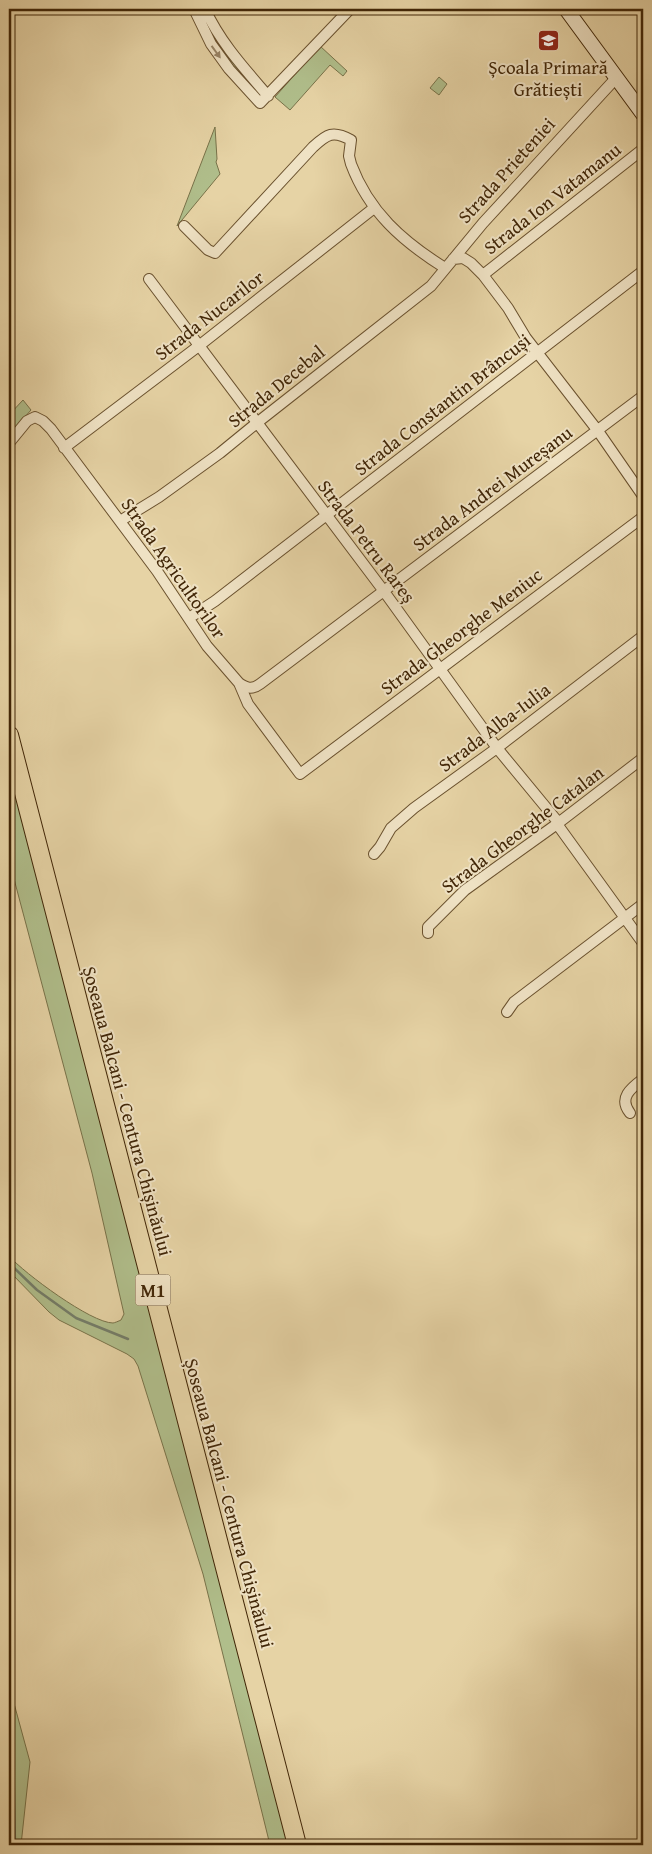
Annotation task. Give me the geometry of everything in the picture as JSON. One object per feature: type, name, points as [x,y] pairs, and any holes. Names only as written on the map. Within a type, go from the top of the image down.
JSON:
[{"type":"highway","name":"Șoseaua Balcani - Centura Chișinăului","points":[[9,735],[297,1845]]},
{"type":"street","points":[[194,9],[211,44],[229,69],[264,99]]},
{"type":"street","points":[[205,9],[220,37],[264,99]]},
{"type":"street","points":[[264,99],[350,9]]},
{"type":"street","points":[[566,9],[641,109]]},
{"type":"street","name":"Strada Prieteniei","points":[[445,268],[510,192],[617,77]]},
{"type":"street","points":[[184,226],[208,250],[215,253],[323,138],[331,134],[340,134],[351,140],[349,156],[351,164],[374,208],[411,245],[445,268]]},
{"type":"street","name":"Strada Ion Vatamanu","points":[[483,275],[643,148]]},
{"type":"street","name":"Strada Nucarilor","points":[[64,448],[200,345],[374,208]]},
{"type":"street","points":[[453,259],[463,258],[483,275],[508,308],[520,328],[598,430],[643,496]]},
{"type":"street","name":"Strada Decebal","points":[[120,521],[159,497],[203,466],[399,313],[431,286],[445,268]]},
{"type":"street","name":"Strada Constantin Brâncuși","points":[[189,618],[215,601],[643,271]]},
{"type":"street","name":"Strada Petru Rareș","points":[[149,279],[383,590],[497,748],[558,823],[643,943]]},
{"type":"street","name":"Strada Andrei Mureșanu","points":[[239,683],[249,688],[255,688],[643,396]]},
{"type":"street","name":"Strada Agricultorilor","points":[[9,443],[28,421],[35,417],[47,425],[120,521],[207,646],[239,683],[248,704],[300,774]]},
{"type":"street","name":"Strada Gheorghe Meniuc","points":[[300,774],[643,517]]},
{"type":"street","name":"Strada Alba-Iulia","points":[[374,854],[391,828],[414,808],[497,748],[643,636]]},
{"type":"street","name":"Strada Gheorghe Catalan","points":[[428,933],[428,927],[432,922],[465,890],[558,823],[643,758]]},
{"type":"street","points":[[507,1012],[514,1002],[643,904]]},
{"type":"street","points":[[630,1113],[624,1104],[625,1098],[631,1088],[643,1079]]},
{"type":"green space","points":[[197,9],[201,9],[223,51],[249,80],[246,83],[221,52]]},
{"type":"green space","points":[[320,46],[347,71],[343,76],[330,65],[290,110],[275,97]]},
{"type":"green space","points":[[439,77],[447,84],[439,95],[430,88]]},
{"type":"green space","points":[[215,127],[216,162],[220,174],[177,226]]},
{"type":"green space","points":[[23,400],[31,410],[9,435],[9,415]]},
{"type":"green space","points":[[9,750],[293,1845],[270,1845],[203,1574],[138,1366],[134,1359],[127,1354],[59,1320],[9,1271],[9,1256],[28,1274],[58,1296],[90,1315],[113,1323],[121,1320],[124,1314],[92,1173],[9,860]]},
{"type":"green space","points":[[9,1685],[30,1762],[21,1845],[11,1845],[11,1839],[9,1839]]},
{"type":"waterway","points":[[9,1263],[37,1290],[76,1318],[128,1339]]},
{"type":"waterway","points":[[9,1719],[13,1746],[15,1845]]},
{"type":"place","name":"Școala Primară Grătiești","points":[[548,41]]}]
